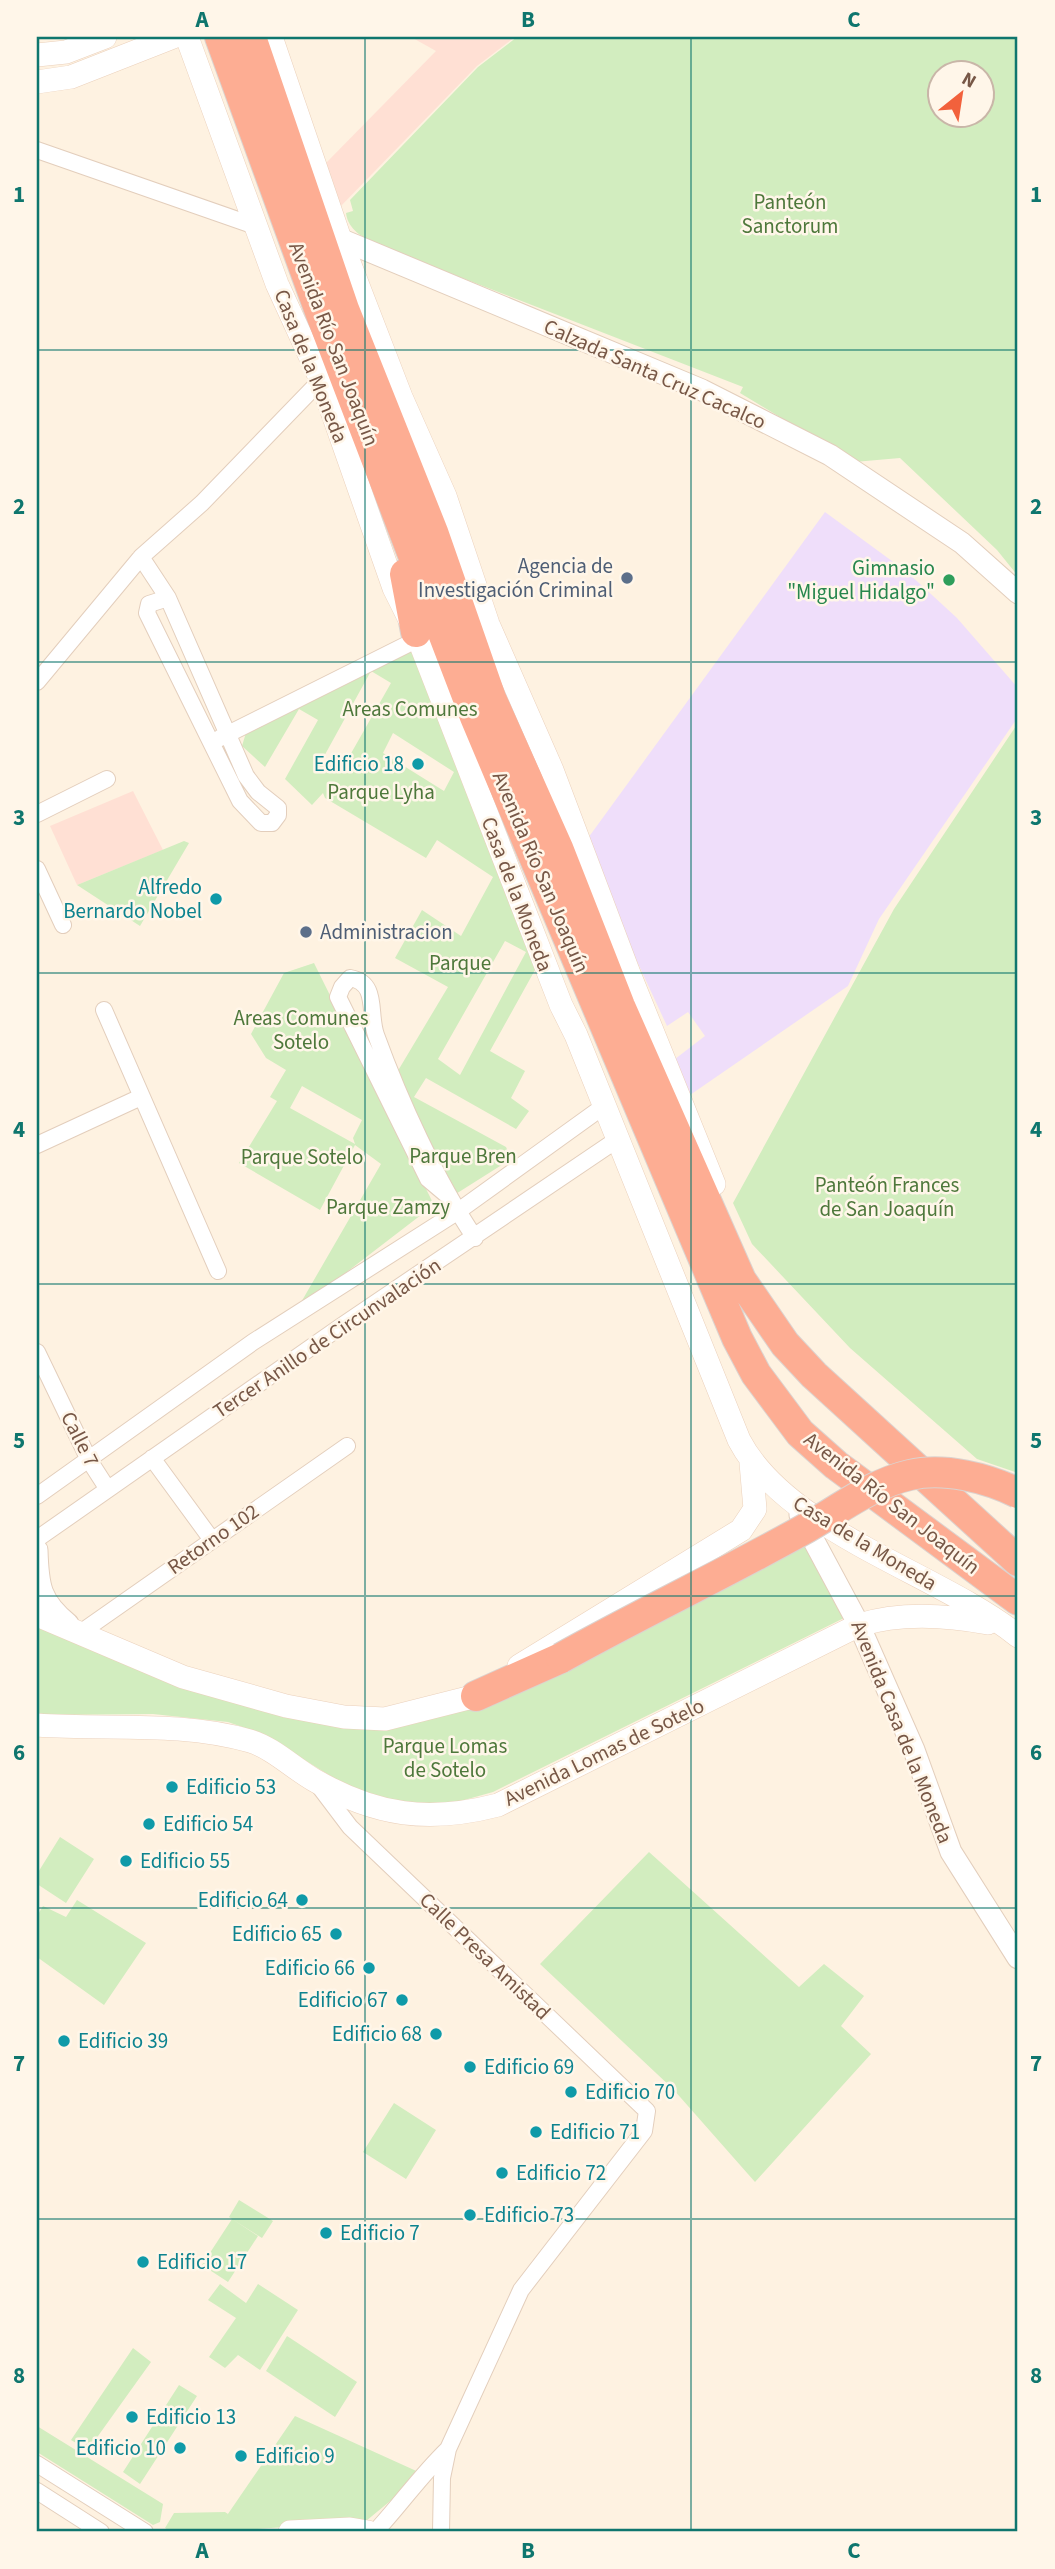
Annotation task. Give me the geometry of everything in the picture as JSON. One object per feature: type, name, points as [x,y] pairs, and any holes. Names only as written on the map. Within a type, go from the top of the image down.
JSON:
[{"type":"highway","name":"Avenida Río San Joaquín","points":[[220,37],[258,106],[344,309],[433,532],[491,698],[558,848],[620,1006],[718,1229],[754,1303],[785,1344],[850,1410],[1018,1561]]},
{"type":"highway","name":"Avenida Río San Joaquín","points":[[251,37],[258,106],[399,512],[465,691],[737,1338],[756,1374],[800,1433],[836,1465],[1018,1600]]},
{"type":"highway","points":[[399,512],[397,550],[412,599],[417,635]]},
{"type":"highway","points":[[488,624],[483,650],[491,677],[491,698]]},
{"type":"highway","points":[[476,1696],[561,1658],[801,1531],[881,1485],[911,1475],[947,1473],[978,1478],[1018,1493]]},
{"type":"main road","points":[[37,55],[66,52],[105,37]]},
{"type":"main road","points":[[37,82],[71,77],[173,37]]},
{"type":"main road","name":"Casa de la Moneda","points":[[187,37],[254,226],[321,380],[394,588],[417,635],[561,1005],[618,1139],[727,1417],[751,1463],[793,1502],[1012,1631]]},
{"type":"main road","points":[[271,37],[340,239],[401,397],[444,496],[488,624],[552,770],[628,971],[711,1178],[785,1344]]},
{"type":"main road","points":[[37,1615],[183,1677],[286,1706],[344,1717],[385,1720],[476,1696],[541,1651],[741,1530],[755,1508],[751,1463]]},
{"type":"main road","name":"Avenida Lomas de Sotelo","points":[[37,1725],[149,1726],[204,1732],[252,1742],[315,1781],[375,1808],[402,1815],[441,1816],[498,1805],[859,1625],[905,1616],[960,1618],[1012,1631]]},
{"type":"main road","points":[[290,2532],[350,2529],[368,2532]]},
{"type":"street","points":[[37,150],[254,226]]},
{"type":"street","name":"Calzada Santa Cruz Cacalco","points":[[340,239],[702,390],[830,455],[962,543],[1018,593]]},
{"type":"street","points":[[37,682],[141,557],[202,503],[321,380]]},
{"type":"street","points":[[141,557],[168,598],[246,776],[258,792],[278,808],[278,816],[272,824],[261,823],[240,801],[147,613],[149,604],[168,598]]},
{"type":"street","points":[[212,742],[417,635]]},
{"type":"street","points":[[37,814],[107,779]]},
{"type":"street","points":[[37,869],[63,925]]},
{"type":"street","points":[[447,1195],[428,1179],[338,997],[342,986],[351,978],[362,980],[369,988],[372,1023],[387,1065],[447,1195],[475,1238]]},
{"type":"street","points":[[104,1010],[218,1271]]},
{"type":"street","points":[[37,1145],[141,1097]]},
{"type":"street","name":"Tercer Anillo de Circunvalación","points":[[37,1496],[253,1342],[457,1212],[604,1106]]},
{"type":"street","name":"Tercer Anillo de Circunvalación","points":[[37,1539],[340,1327],[618,1139]]},
{"type":"street","name":"Calle 7","points":[[37,1352],[89,1460],[107,1488]]},
{"type":"street","name":"Retorno 102","points":[[77,1632],[347,1446]]},
{"type":"street","points":[[152,1458],[212,1540]]},
{"type":"street","name":"Avenida Casa de la Moneda","points":[[793,1502],[859,1625],[914,1750],[951,1852],[1018,1958]]},
{"type":"street","points":[[37,1550],[39,1583],[45,1603],[77,1632]]},
{"type":"street","name":"Calle Presa Amistad","points":[[315,1781],[350,1827],[641,2104],[648,2119],[644,2131],[521,2290],[448,2449]]},
{"type":"street","points":[[374,2532],[418,2478],[448,2449]]},
{"type":"street","points":[[441,2532],[442,2478],[448,2449]]},
{"type":"street","points":[[37,2464],[145,2532]]},
{"type":"street","points":[[37,2491],[101,2532]]},
{"type":"shaded area","points":[[411,37],[515,37],[477,66],[339,208],[325,164],[436,51]]},
{"type":"shaded area","points":[[825,512],[907,572],[957,618],[1018,688],[1018,717],[879,919],[848,986],[690,1095],[675,1059],[705,1036],[688,1012],[667,1026],[583,845]]},
{"type":"shaded area","points":[[133,791],[163,850],[77,885],[50,826]]},
{"type":"green space","name":"Panteón Sanctorum","points":[[517,37],[1018,37],[1018,576],[997,550],[900,458],[854,462],[740,393],[743,387],[377,245],[357,232],[347,219],[346,213],[353,211],[350,200],[478,67]]},
{"type":"green space","points":[[418,648],[540,961],[490,1051],[525,1071],[511,1098],[529,1111],[516,1129],[426,1078],[414,1097],[506,1147],[511,1159],[451,1197],[396,1074],[448,987],[395,958],[422,910],[461,936],[493,877],[437,840],[426,858],[325,798],[323,793],[312,805],[285,779],[318,720],[299,709],[265,767],[242,746],[248,726]],"holes":[[[371,671],[391,683],[341,771],[322,760]],[[393,733],[454,772],[444,791],[383,753]],[[505,941],[526,952],[460,1075],[438,1059]]]},
{"type":"green space","name":"Panteón Frances de San Joaquín","points":[[1018,723],[1018,1473],[977,1459],[850,1348],[752,1244],[733,1203],[894,909]]},
{"type":"green space","points":[[184,841],[189,843],[140,926],[77,885]]},
{"type":"green space","points":[[314,963],[434,1205],[296,1311],[381,1164],[355,1145],[320,1210],[239,1163],[277,1101],[270,1097],[286,1070],[266,1058],[251,1034],[284,973]],"holes":[[[302,1086],[362,1120],[353,1138],[355,1144],[290,1108]]]},
{"type":"green space","name":"Parque Lomas de Sotelo","points":[[804,1539],[844,1618],[493,1792],[450,1804],[411,1810],[367,1798],[260,1733],[228,1722],[153,1714],[37,1715],[37,1626],[376,1726]]},
{"type":"green space","points":[[60,1837],[94,1859],[66,1903],[37,1884],[37,1874]]},
{"type":"green space","points":[[649,1852],[799,1987],[824,1964],[864,1996],[841,2026],[871,2054],[755,2182],[673,2089],[540,1964]]},
{"type":"green space","points":[[77,1900],[146,1943],[104,2005],[37,1957],[37,1916],[43,1906],[66,1917]]},
{"type":"green space","points":[[394,2103],[436,2130],[406,2179],[363,2152]]},
{"type":"green space","points":[[239,2200],[273,2221],[262,2238],[229,2217]]},
{"type":"green space","points":[[232,2219],[258,2236],[228,2282],[202,2265]]},
{"type":"green space","points":[[220,2284],[246,2303],[258,2284],[298,2310],[260,2370],[238,2355],[225,2368],[209,2357],[236,2318],[208,2300]]},
{"type":"green space","points":[[287,2336],[357,2382],[335,2417],[266,2371]]},
{"type":"green space","points":[[133,2348],[151,2362],[88,2450],[71,2440]]},
{"type":"green space","points":[[179,2385],[197,2396],[140,2484],[123,2472]]},
{"type":"green space","points":[[295,2416],[423,2474],[366,2521],[215,2532],[171,2532],[165,2528],[174,2513],[228,2514]]},
{"type":"green space","points":[[37,2426],[163,2504],[160,2522],[153,2525],[37,2452]]},
{"type":"place","name":"Agencia de Investigación Criminal","points":[[627,578]]},
{"type":"place","name":"Gimnasio \"Miguel Hidalgo\"","points":[[949,580]]},
{"type":"place","name":"Edificio 18","points":[[418,764]]},
{"type":"place","name":"Alfredo Bernardo Nobel","points":[[216,899]]},
{"type":"place","name":"Administracion","points":[[306,932]]},
{"type":"place","name":"Edificio 53","points":[[172,1787]]},
{"type":"place","name":"Edificio 54","points":[[149,1824]]},
{"type":"place","name":"Edificio 55","points":[[126,1861]]},
{"type":"place","name":"Edificio 64","points":[[302,1900]]},
{"type":"place","name":"Edificio 65","points":[[336,1934]]},
{"type":"place","name":"Edificio 66","points":[[369,1968]]},
{"type":"place","name":"Edificio 67","points":[[402,2000]]},
{"type":"place","name":"Edificio 68","points":[[436,2034]]},
{"type":"place","name":"Edificio 39","points":[[64,2041]]},
{"type":"place","name":"Edificio 69","points":[[470,2067]]},
{"type":"place","name":"Edificio 70","points":[[571,2092]]},
{"type":"place","name":"Edificio 71","points":[[536,2132]]},
{"type":"place","name":"Edificio 72","points":[[502,2173]]},
{"type":"place","name":"Edificio 73","points":[[470,2215]]},
{"type":"place","name":"Edificio 7","points":[[326,2233]]},
{"type":"place","name":"Edificio 17","points":[[143,2262]]},
{"type":"place","name":"Edificio 13","points":[[132,2417]]},
{"type":"place","name":"Edificio 10","points":[[180,2448]]},
{"type":"place","name":"Edificio 9","points":[[241,2456]]},
{"type":"park label","name":"Areas Comunes","points":[[410,709]]},
{"type":"park label","name":"Parque Lyha","points":[[381,792]]},
{"type":"park label","name":"Parque","points":[[460,963]]},
{"type":"park label","name":"Areas Comunes Sotelo","points":[[301,1030]]},
{"type":"park label","name":"Parque Bren","points":[[463,1156]]},
{"type":"park label","name":"Parque Sotelo","points":[[302,1157]]},
{"type":"park label","name":"Parque Zamzy","points":[[388,1207]]}]
